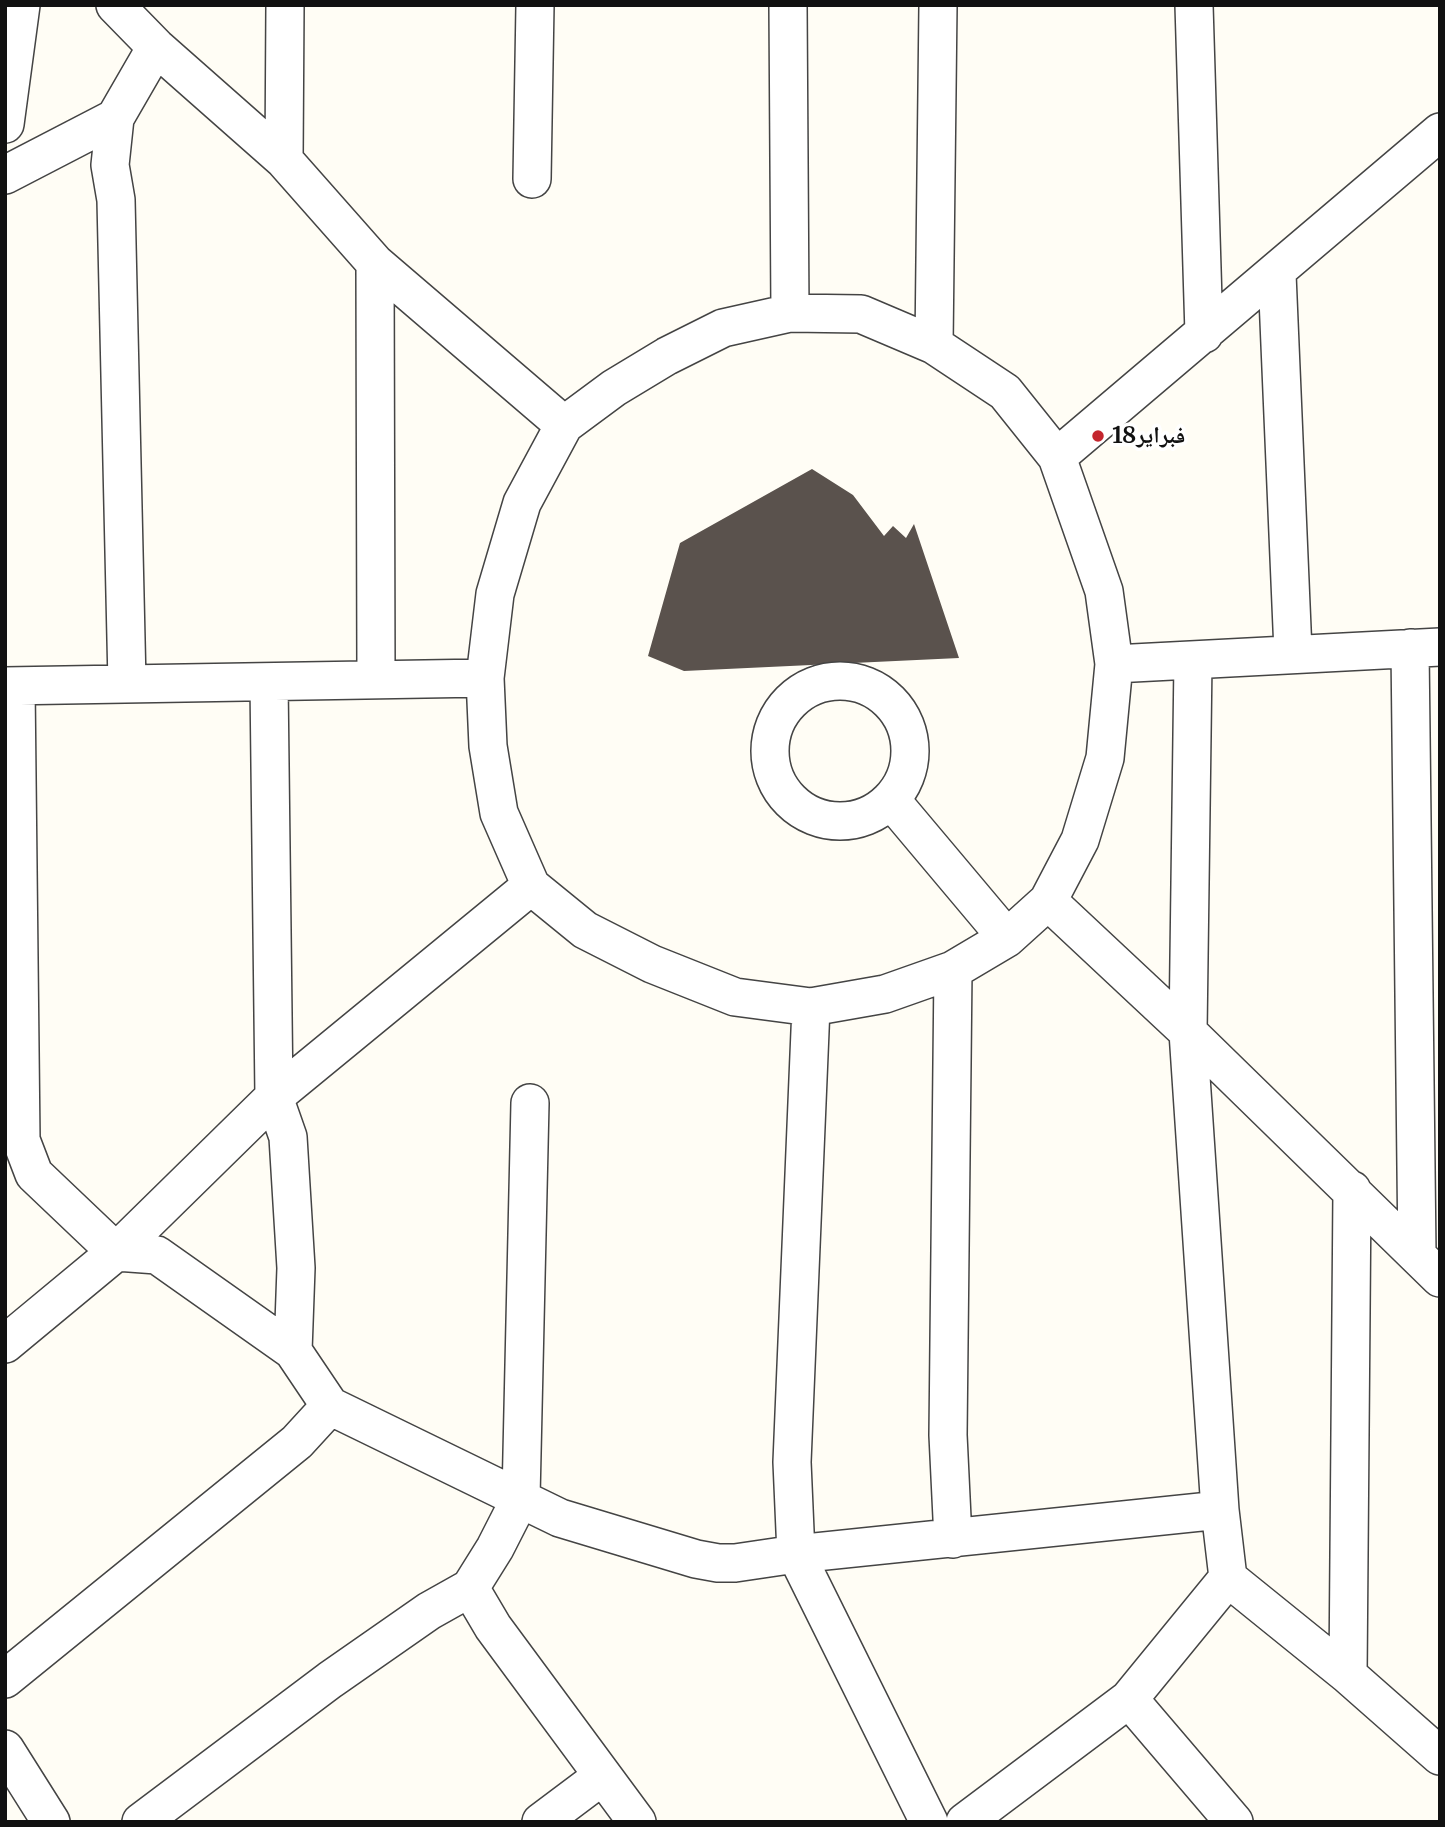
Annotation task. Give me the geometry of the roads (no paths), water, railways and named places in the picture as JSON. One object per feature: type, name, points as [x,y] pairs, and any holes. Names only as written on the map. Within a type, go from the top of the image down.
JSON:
[{"type":"street","points":[[5,124],[20,5]]},
{"type":"street","points":[[115,5],[156,47],[284,160],[375,262],[564,425]]},
{"type":"street","points":[[284,160],[285,5]]},
{"type":"street","points":[[532,179],[535,5]]},
{"type":"street","points":[[788,5],[790,313]]},
{"type":"street","points":[[934,345],[938,5]]},
{"type":"street","points":[[1194,5],[1205,334]]},
{"type":"street","points":[[127,684],[116,200],[110,165],[116,118],[156,47]]},
{"type":"street","points":[[5,175],[116,118]]},
{"type":"street","points":[[1057,457],[1277,274],[1440,132]]},
{"type":"street","points":[[375,262],[376,678]]},
{"type":"street","points":[[1277,274],[1293,653]]},
{"type":"street","points":[[790,313],[861,314],[934,345],[1005,392],[1057,457],[1104,592],[1115,664],[1105,758],[1080,840],[1048,901],[1007,938],[953,970],[885,994],[810,1007],[735,997],[652,964],[585,930],[531,886],[499,813],[488,746],[485,678],[495,594],[522,503],[564,425],[625,382],[723,328],[790,313]]},
{"type":"street","points":[[1115,664],[1193,662],[1293,653],[1425,647],[1428,1266]]},
{"type":"street","points":[[1193,662],[1188,1032],[1220,1510],[1228,1578],[1348,1675],[1440,1756]]},
{"type":"street","points":[[485,678],[10,686],[13,1141],[34,1174],[116,1251],[157,1255],[293,1351],[330,1406],[560,1518],[696,1559],[736,1563],[796,1554],[1220,1510]]},
{"type":"street","points":[[269,682],[274,1097],[288,1137],[296,1268],[293,1351]]},
{"type":"street","points":[[891,800],[1007,938]]},
{"type":"street","points":[[5,1344],[116,1251],[274,1097],[531,886]]},
{"type":"street","points":[[1048,901],[1188,1032],[1428,1266]]},
{"type":"street","points":[[953,970],[948,1435],[953,1539]]},
{"type":"street","points":[[810,1007],[792,1462],[796,1554],[929,1822]]},
{"type":"street","points":[[141,1822],[330,1680],[429,1611],[470,1588],[521,1497],[530,1103]]},
{"type":"street","points":[[1348,1675],[1352,1191]]},
{"type":"street","points":[[5,1679],[297,1442],[330,1406]]},
{"type":"street","points":[[965,1822],[1129,1699],[1228,1578]]},
{"type":"street","points":[[470,1588],[493,1627],[601,1777],[637,1822]]},
{"type":"street","points":[[1129,1699],[1234,1822]]},
{"type":"street","points":[[5,1749],[51,1822]]},
{"type":"street","points":[[541,1822],[601,1777]]},
{"type":"place","name":"18فبراير","points":[[1098,436]]}]
